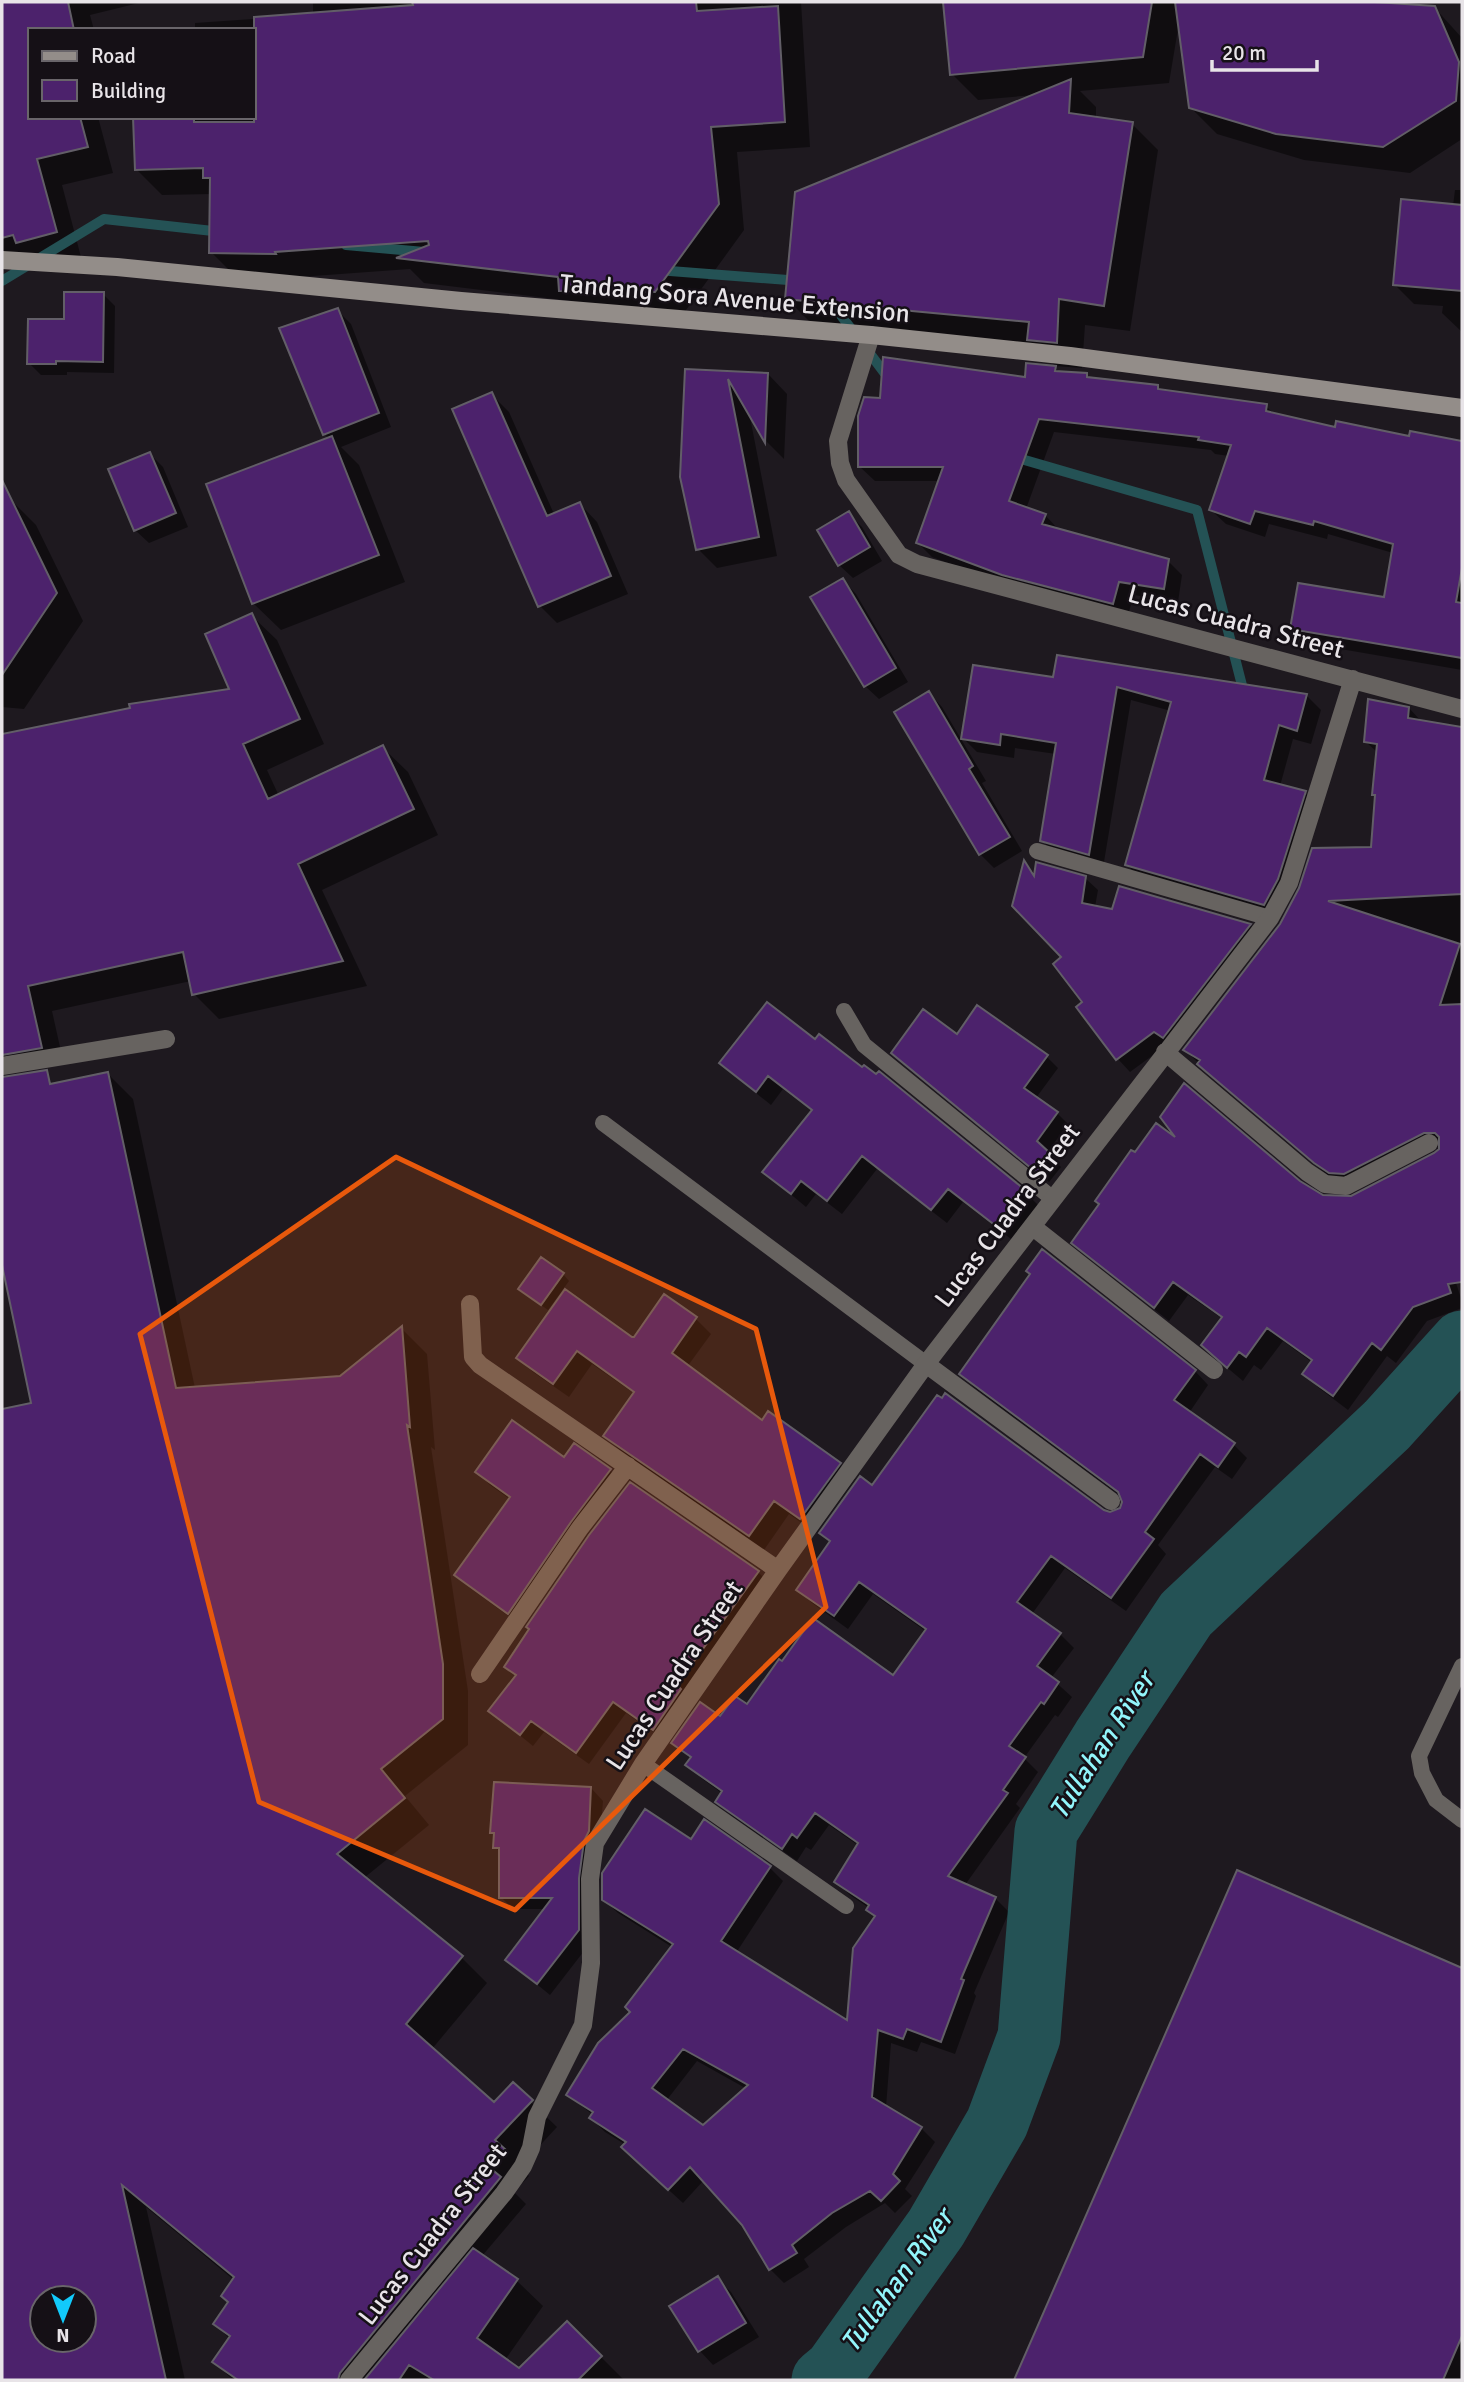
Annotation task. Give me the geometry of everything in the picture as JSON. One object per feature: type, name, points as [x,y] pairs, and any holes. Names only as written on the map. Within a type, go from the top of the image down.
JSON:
[{"type":"main road","name":"Tandang Sora Avenue Extension","points":[[2,260],[117,267],[475,302],[871,335],[1070,356],[1462,408]]},
{"type":"street","name":"Lucas Cuadra Street","points":[[349,2380],[504,2193],[523,2166],[531,2148],[537,2117],[583,2025],[591,1963],[590,1879],[595,1843],[643,1764],[926,1364],[1270,918],[1289,883],[1353,679],[917,564],[899,555],[846,480],[840,463],[838,441],[871,335]]},
{"type":"street","points":[[1353,679],[1462,709]]},
{"type":"street","points":[[2,1066],[166,1039]]},
{"type":"street","points":[[1165,1052],[1307,1172],[1325,1184],[1346,1186],[1429,1143]]},
{"type":"street","points":[[1033,1227],[1214,1370]]},
{"type":"street","points":[[470,1304],[473,1357],[480,1365],[778,1570]]},
{"type":"street","points":[[926,1364],[1111,1501]]},
{"type":"street","points":[[480,1674],[580,1528],[628,1465]]},
{"type":"lane","points":[[1037,851],[1270,918]]},
{"type":"lane","points":[[844,1011],[864,1045],[1053,1199]]},
{"type":"lane","points":[[603,1123],[926,1364]]},
{"type":"lane","points":[[1462,1667],[1419,1756],[1422,1773],[1436,1800],[1462,1820]]},
{"type":"lane","points":[[643,1764],[846,1906]]},
{"type":"highlighted area","points":[[396,1157],[756,1329],[826,1607],[515,1910],[259,1802],[140,1334]]},
{"type":"building","points":[[2,2],[68,2],[74,28],[28,28],[28,119],[81,119],[88,147],[37,159],[57,232],[16,243],[13,235],[2,238]]},
{"type":"building","points":[[412,2],[696,2],[697,11],[778,6],[785,122],[711,127],[719,204],[655,292],[559,291],[558,277],[396,258],[429,245],[428,241],[275,252],[276,254],[209,253],[210,178],[203,178],[203,168],[135,170],[133,119],[254,122],[254,17],[413,5]]},
{"type":"building","points":[[943,2],[1152,2],[1143,57],[950,75]]},
{"type":"building","points":[[1175,2],[1374,2],[1435,6],[1459,62],[1456,101],[1383,147],[1276,134],[1189,108]]},
{"type":"building","points":[[1071,79],[1069,113],[1133,122],[1104,306],[1059,299],[1057,343],[1027,340],[1029,322],[785,299],[795,192]]},
{"type":"building","points":[[1401,199],[1462,205],[1462,291],[1393,285]]},
{"type":"building","points":[[64,292],[104,292],[103,362],[56,361],[56,364],[27,364],[28,319],[64,319]]},
{"type":"building","points":[[338,308],[379,413],[323,435],[279,328]]},
{"type":"building","points":[[883,357],[1025,377],[1026,363],[1056,366],[1055,371],[1087,373],[1087,377],[1158,385],[1158,389],[1267,404],[1266,411],[1335,427],[1336,421],[1409,436],[1410,431],[1462,441],[1462,568],[1456,602],[1462,603],[1462,658],[1290,629],[1298,583],[1384,597],[1393,544],[1314,521],[1313,525],[1255,511],[1250,524],[1209,510],[1231,445],[1198,440],[1199,437],[1039,419],[1009,501],[1046,514],[1042,524],[1169,559],[1164,589],[1119,582],[1113,604],[1002,575],[916,543],[943,467],[858,467],[858,416],[864,397],[880,398]]},
{"type":"building","points":[[685,369],[768,373],[765,443],[728,379],[759,537],[696,550],[680,477]]},
{"type":"building","points":[[492,392],[547,516],[580,502],[611,576],[538,607],[452,409]]},
{"type":"building","points":[[332,436],[379,555],[252,604],[206,484]]},
{"type":"building","points":[[150,452],[176,513],[134,531],[108,469]]},
{"type":"building","points":[[2,480],[57,593],[2,675]]},
{"type":"building","points":[[849,511],[870,547],[838,566],[817,530]]},
{"type":"building","points":[[843,578],[896,668],[864,687],[810,597]]},
{"type":"building","points":[[252,613],[300,719],[243,744],[268,799],[383,745],[414,809],[298,864],[343,961],[192,995],[183,952],[28,986],[42,1048],[2,1055],[2,734],[130,708],[129,704],[229,689],[205,634]]},
{"type":"building","points":[[1057,655],[1307,694],[1297,731],[1279,725],[1264,780],[1306,791],[1278,879],[1264,905],[1125,865],[1171,702],[1117,687],[1089,855],[1040,841],[1056,743],[1001,734],[1000,745],[961,739],[973,665],[1053,677]]},
{"type":"building","points":[[929,691],[973,766],[969,769],[1010,837],[979,855],[894,712]]},
{"type":"building","points":[[1368,699],[1409,707],[1408,718],[1462,727],[1462,894],[1328,901],[1460,944],[1440,1005],[1462,1004],[1462,1282],[1448,1284],[1451,1293],[1413,1307],[1381,1350],[1372,1343],[1333,1396],[1302,1374],[1312,1360],[1267,1328],[1246,1357],[1239,1352],[1227,1368],[1201,1345],[1222,1317],[1173,1282],[1154,1308],[1071,1243],[1099,1204],[1095,1201],[1131,1150],[1135,1152],[1156,1123],[1175,1137],[1160,1117],[1184,1083],[1300,1181],[1323,1195],[1351,1196],[1439,1149],[1439,1137],[1435,1133],[1424,1133],[1344,1174],[1329,1173],[1197,1064],[1200,1060],[1183,1050],[1280,924],[1299,888],[1312,848],[1371,847],[1377,744],[1364,742]]},
{"type":"building","points":[[1024,860],[1034,876],[1036,862],[1086,876],[1082,903],[1112,909],[1119,886],[1251,924],[1163,1038],[1154,1032],[1116,1060],[1076,1007],[1082,1002],[1053,964],[1061,957],[1012,906]]},
{"type":"building","points":[[767,1002],[815,1039],[819,1034],[862,1067],[864,1065],[876,1074],[879,1071],[1024,1189],[996,1226],[948,1189],[931,1210],[862,1156],[827,1201],[801,1181],[791,1194],[762,1172],[812,1110],[768,1076],[756,1092],[719,1063]]},
{"type":"building","points":[[977,1005],[1048,1055],[1024,1088],[1058,1112],[1037,1141],[1051,1154],[1037,1173],[891,1053],[923,1009],[957,1034]]},
{"type":"building","points":[[47,1070],[50,1084],[108,1072],[176,1388],[340,1376],[402,1326],[410,1427],[407,1425],[443,1664],[443,1719],[381,1769],[405,1798],[337,1854],[463,1956],[406,2024],[494,2102],[513,2082],[533,2100],[495,2140],[505,2149],[489,2167],[501,2177],[340,2373],[338,2380],[238,2380],[212,2362],[230,2336],[213,2324],[228,2302],[221,2296],[234,2277],[122,2185],[166,2380],[2,2380],[2,1409],[31,1403],[2,1265],[2,1077]]},
{"type":"building","points":[[1042,1249],[1196,1370],[1174,1400],[1235,1443],[1218,1467],[1200,1454],[1145,1532],[1154,1539],[1111,1598],[1051,1556],[1017,1602],[1061,1633],[1037,1666],[1059,1682],[1009,1746],[1026,1757],[1003,1790],[1008,1793],[948,1876],[996,1897],[961,1979],[964,1980],[941,2042],[907,2029],[903,2039],[878,2030],[872,2097],[922,2127],[893,2174],[900,2181],[881,2201],[870,2191],[832,2213],[792,2245],[797,2253],[769,2270],[742,2225],[690,2167],[668,2190],[621,2147],[626,2142],[589,2118],[593,2112],[566,2095],[598,2043],[630,2012],[625,2007],[673,1944],[602,1900],[602,1873],[645,1809],[691,1839],[704,1819],[771,1866],[721,1941],[847,2020],[853,1948],[875,1916],[866,1910],[869,1905],[834,1882],[858,1843],[815,1813],[797,1838],[792,1834],[782,1849],[715,1802],[722,1791],[685,1765],[691,1757],[671,1743],[700,1702],[720,1716],[735,1696],[747,1704],[813,1618],[893,1675],[926,1629],[859,1582],[834,1616],[796,1590],[830,1541],[819,1533],[860,1476],[872,1485],[937,1395],[942,1398],[945,1393],[1104,1510],[1110,1512],[1120,1508],[1122,1502],[1118,1492],[959,1374],[1030,1274],[1026,1271]],"holes":[[[683,2049],[748,2085],[703,2125],[652,2088]]]},
{"type":"building","points":[[541,1257],[564,1273],[541,1305],[518,1289]]},
{"type":"building","points":[[565,1289],[632,1337],[664,1294],[697,1317],[672,1353],[762,1420],[768,1411],[841,1463],[800,1519],[774,1501],[749,1536],[603,1436],[634,1392],[577,1351],[553,1384],[516,1358]]},
{"type":"building","points":[[512,1420],[564,1457],[574,1443],[611,1469],[508,1614],[454,1575],[510,1497],[475,1472]]},
{"type":"building","points":[[630,1482],[759,1571],[677,1685],[681,1689],[653,1730],[613,1702],[576,1753],[531,1721],[520,1735],[488,1711],[516,1675],[504,1667],[529,1629],[526,1627],[589,1535]]},
{"type":"building","points":[[494,1782],[591,1787],[589,1831],[584,1841],[579,1878],[579,1930],[537,1984],[505,1960],[552,1898],[499,1898],[499,1848],[493,1848],[494,1833],[490,1833]]},
{"type":"building","points":[[1237,1870],[1462,1968],[1462,2336],[1443,2380],[1014,2380]]},
{"type":"building","points":[[473,2248],[518,2279],[477,2338],[519,2368],[567,2321],[602,2356],[578,2380],[434,2380],[409,2365],[399,2380],[364,2380]]},
{"type":"building","points":[[718,2276],[746,2323],[698,2352],[669,2306]]},
{"type":"waterway","points":[[2,281],[104,219],[222,232]]},
{"type":"waterway","points":[[346,245],[424,252]]},
{"type":"waterway","points":[[657,270],[801,281]]},
{"type":"waterway","points":[[825,294],[855,334]]},
{"type":"waterway","points":[[865,347],[889,379]]},
{"type":"waterway","points":[[1011,456],[1197,510],[1245,697]]},
{"type":"waterway","name":"Tullahan River","points":[[823,2380],[835,2370],[936,2228],[997,2123],[1029,2037],[1046,1831],[1186,1614],[1387,1425],[1462,1342]]}]
